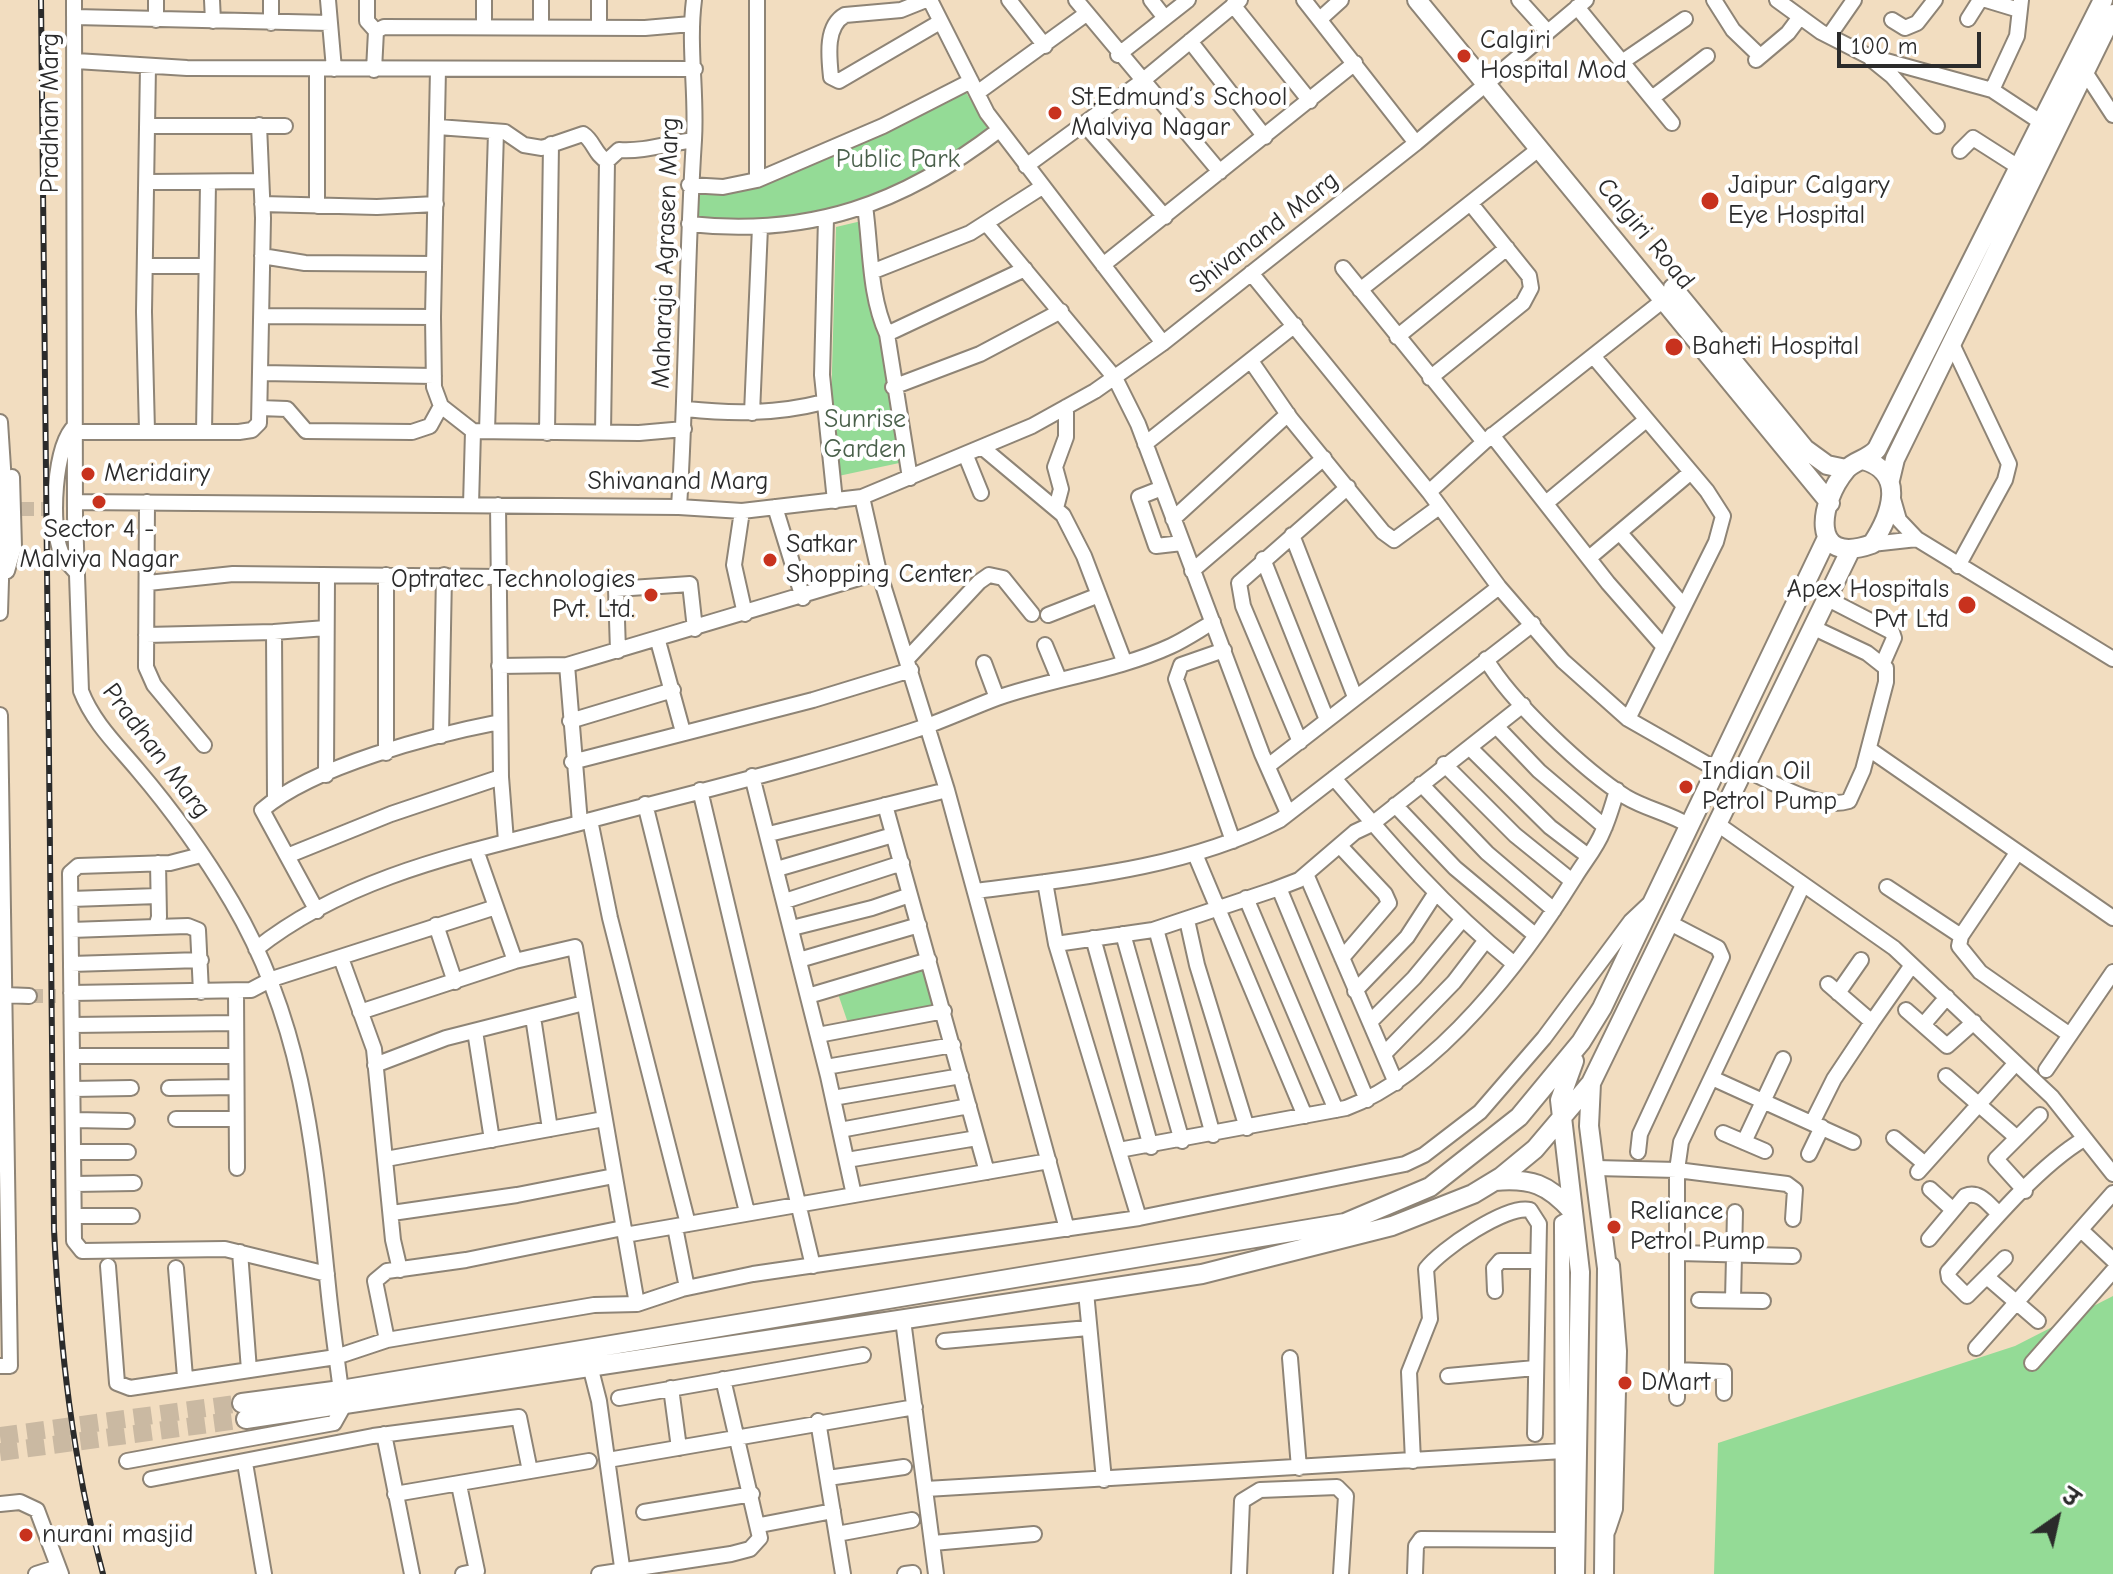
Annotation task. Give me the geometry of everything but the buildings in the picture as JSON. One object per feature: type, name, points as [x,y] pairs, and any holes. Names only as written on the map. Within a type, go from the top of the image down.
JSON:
[{"type":"main road","name":"Calgiri Road","points":[[1417,0],[1492,80],[1670,294],[1830,503]]},
{"type":"main road","name":"Calgiri Road","points":[[1433,0],[1540,148],[1805,449],[1827,465],[1854,465]]},
{"type":"main road","points":[[2103,0],[1877,449],[1854,465],[1830,503],[1823,525],[1827,538],[1839,549],[1850,551],[1872,544],[1892,489],[1895,459],[2113,14]]},
{"type":"main road","points":[[1854,465],[1882,468],[1892,489]]},
{"type":"main road","points":[[244,1411],[588,1358],[1345,1223],[1430,1187],[1494,1138],[1533,1102],[1581,1042],[1654,900],[1714,768],[1827,538]]},
{"type":"main road","points":[[588,1358],[903,1320],[1202,1274],[1392,1226],[1442,1208],[1494,1181],[1535,1149],[1566,1108],[1591,1083],[1850,551]]},
{"type":"main road","points":[[1575,1574],[1580,1272],[1566,1108],[1581,1042]]},
{"type":"main road","points":[[1591,1083],[1589,1126],[1607,1260],[1604,1574]]},
{"type":"main road","points":[[1533,1102],[1566,1108],[1589,1126]]},
{"type":"main road","points":[[1494,1181],[1525,1179],[1540,1182],[1573,1214]]},
{"type":"main road","points":[[1580,1272],[1607,1260]]},
{"type":"street","name":"Pradhan Marg","points":[[74,0],[77,665],[87,708],[174,815],[232,901],[272,979],[303,1084],[342,1398]]},
{"type":"street","points":[[156,0],[156,20]]},
{"type":"street","points":[[212,0],[213,21]]},
{"type":"street","points":[[271,0],[271,23]]},
{"type":"street","points":[[328,0],[334,69]]},
{"type":"street","points":[[367,0],[367,21],[376,31],[374,70]]},
{"type":"street","points":[[484,0],[484,26]]},
{"type":"street","points":[[541,0],[541,27]]},
{"type":"street","points":[[599,0],[599,28]]},
{"type":"street","name":"Maharaja Agrasen Marg","points":[[679,507],[686,409],[689,185],[694,140],[695,69],[691,24],[694,0]]},
{"type":"street","points":[[757,0],[757,180]]},
{"type":"street","points":[[940,22],[856,74],[839,81],[831,77],[831,31],[837,19],[845,15],[901,10],[928,0],[999,130],[1163,343]]},
{"type":"street","points":[[1009,0],[1045,46]]},
{"type":"street","points":[[1076,0],[1118,55],[1220,172]]},
{"type":"street","points":[[1151,0],[1165,18]]},
{"type":"street","points":[[1118,55],[1188,0]]},
{"type":"street","points":[[1304,0],[1416,143]]},
{"type":"street","points":[[1320,19],[1341,0]]},
{"type":"street","points":[[1519,0],[1546,30]]},
{"type":"street","points":[[1714,0],[1733,30],[1758,58],[1788,33],[1800,17]]},
{"type":"street","points":[[1777,0],[1829,36],[1868,56],[1992,90],[2042,123]]},
{"type":"street","points":[[1829,36],[1854,0]]},
{"type":"street","points":[[1892,20],[1905,28],[1914,26],[1935,0]]},
{"type":"street","points":[[1968,19],[1983,0],[2020,5],[2017,36],[1992,90]]},
{"type":"street","points":[[1026,166],[1141,82],[1236,3],[1310,101]]},
{"type":"street","points":[[1581,3],[1622,62],[1672,123]]},
{"type":"street","name":"Shivanand Marg","points":[[75,502],[679,507],[742,511],[862,497],[966,456],[1066,407],[1115,378],[1416,143],[1581,3]]},
{"type":"street","points":[[689,185],[723,187],[757,180],[974,87],[1045,46],[1086,14]]},
{"type":"street","points":[[75,17],[330,23]]},
{"type":"street","points":[[1622,62],[1685,19]]},
{"type":"street","points":[[376,31],[384,27],[599,28],[691,24]]},
{"type":"street","points":[[1190,41],[1265,137]]},
{"type":"street","points":[[1652,98],[1707,56]]},
{"type":"street","points":[[1868,56],[1892,76],[1937,126]]},
{"type":"street","points":[[76,61],[148,66],[374,70],[695,69]]},
{"type":"street","points":[[1103,265],[1355,63]]},
{"type":"street","points":[[147,431],[148,66]]},
{"type":"street","points":[[317,69],[317,206]]},
{"type":"street","points":[[260,408],[287,409],[306,431],[412,432],[430,426],[441,406],[434,376],[433,317],[438,69]]},
{"type":"street","points":[[2085,72],[2113,115]]},
{"type":"street","points":[[1084,124],[1165,217]]},
{"type":"street","points":[[76,572],[61,553],[53,509],[65,437],[75,429],[204,432],[252,430],[259,423],[262,256],[259,125]]},
{"type":"street","points":[[148,126],[285,126]]},
{"type":"street","points":[[438,127],[512,135],[524,145],[542,148],[583,134],[591,139],[607,161]]},
{"type":"street","points":[[689,224],[786,227],[826,218],[865,206],[954,165],[999,130]]},
{"type":"street","points":[[471,505],[480,431],[496,132]]},
{"type":"street","points":[[1960,151],[1973,138],[2020,168]]},
{"type":"street","points":[[603,433],[607,161],[619,150],[638,151],[653,145],[694,140]]},
{"type":"street","points":[[547,433],[551,144]]},
{"type":"street","points":[[1360,290],[1540,148]]},
{"type":"street","points":[[148,182],[261,181]]},
{"type":"street","points":[[204,432],[208,183]]},
{"type":"street","points":[[874,271],[901,263],[986,223],[1042,187]]},
{"type":"street","points":[[262,204],[436,204]]},
{"type":"street","points":[[1430,378],[1523,303],[1531,288],[1529,276],[1471,204]]},
{"type":"street","points":[[865,206],[874,271],[872,287],[887,334],[893,387],[910,478]]},
{"type":"street","points":[[826,218],[824,402],[835,501]]},
{"type":"street","points":[[986,223],[1115,378],[1145,444],[1288,813]]},
{"type":"street","points":[[752,413],[760,227]]},
{"type":"street","points":[[1397,337],[1507,248]]},
{"type":"street","points":[[262,256],[305,263],[434,264]]},
{"type":"street","points":[[146,266],[205,266]]},
{"type":"street","points":[[1343,268],[1430,378],[1546,503],[1664,647]]},
{"type":"street","points":[[887,334],[1025,269]]},
{"type":"street","points":[[1251,273],[1429,492],[1499,587],[1593,691],[1628,719],[1714,768]]},
{"type":"street","points":[[1429,492],[1488,438],[1670,294]]},
{"type":"street","points":[[893,387],[980,354],[1061,311]]},
{"type":"street","points":[[261,316],[433,317]]},
{"type":"street","points":[[1145,444],[1295,325]]},
{"type":"street","points":[[1952,344],[2009,464],[2005,480],[1958,566]]},
{"type":"street","points":[[1594,357],[1691,472],[1723,516],[1716,542],[1628,719]]},
{"type":"street","points":[[1251,361],[1288,414],[1383,532],[1394,540],[1439,507]]},
{"type":"street","points":[[261,373],[434,376]]},
{"type":"street","points":[[686,409],[752,413],[785,411],[824,402]]},
{"type":"street","points":[[441,406],[480,431],[603,433],[684,429]]},
{"type":"street","points":[[1056,508],[1060,483],[1055,467],[1064,446],[1066,407]]},
{"type":"street","points":[[1173,519],[1288,414]]},
{"type":"street","points":[[1546,503],[1646,420]]},
{"type":"street","points":[[0,425],[9,431],[17,509],[14,547],[9,568],[1,581]]},
{"type":"street","points":[[0,425],[0,613]]},
{"type":"street","points":[[983,448],[1056,508],[1084,556],[1124,661]]},
{"type":"street","points":[[966,456],[981,493]]},
{"type":"street","points":[[1192,571],[1324,458]]},
{"type":"street","points":[[1589,558],[1691,472]]},
{"type":"street","points":[[1300,742],[1239,583],[1348,487]]},
{"type":"street","points":[[1162,488],[1139,497],[1143,513],[1156,546],[1182,543]]},
{"type":"street","points":[[1892,489],[1899,520],[1917,539],[2113,659]]},
{"type":"street","points":[[862,497],[879,572],[947,790],[1067,1229]]},
{"type":"street","points":[[147,502],[146,667],[154,685],[204,745]]},
{"type":"street","points":[[498,505],[501,777],[506,841]]},
{"type":"street","points":[[775,507],[803,598]]},
{"type":"street","points":[[742,511],[734,565],[745,614]]},
{"type":"street","points":[[1620,533],[1684,606]]},
{"type":"street","points":[[1292,535],[1355,697]]},
{"type":"street","points":[[1872,544],[1917,539]]},
{"type":"street","points":[[1263,559],[1327,720]]},
{"type":"street","points":[[499,666],[567,665],[803,598],[879,572]]},
{"type":"street","points":[[148,583],[233,574],[499,577]]},
{"type":"street","points":[[386,575],[386,753]]},
{"type":"street","points":[[441,736],[444,575]]},
{"type":"street","points":[[572,762],[813,700],[909,665],[989,575],[1003,578],[1032,614]]},
{"type":"street","points":[[326,775],[327,576]]},
{"type":"street","points":[[618,651],[616,589],[690,584],[695,629]]},
{"type":"street","points":[[1268,766],[1499,587]]},
{"type":"street","points":[[1048,615],[1099,595]]},
{"type":"street","points":[[1742,768],[1818,800],[1838,805],[1849,801],[1869,749],[1886,682],[1883,663],[1894,638],[1892,632],[1826,598]]},
{"type":"street","points":[[256,949],[317,911],[395,874],[925,726],[997,698],[1170,646],[1213,622]]},
{"type":"street","points":[[975,891],[1045,882],[1195,854],[1233,841],[1288,813],[1533,624]]},
{"type":"street","points":[[1812,627],[1883,663]]},
{"type":"street","points":[[146,635],[326,628]]},
{"type":"street","points":[[274,632],[275,799]]},
{"type":"street","points":[[658,641],[683,732]]},
{"type":"street","points":[[1045,645],[1059,679]]},
{"type":"street","points":[[1224,650],[1181,665],[1176,679],[1233,841]]},
{"type":"street","points":[[1486,659],[1497,678],[1523,705],[1617,790],[1688,825]]},
{"type":"street","points":[[984,663],[997,698]]},
{"type":"street","points":[[567,665],[572,762],[682,1226],[687,1288]]},
{"type":"street","points":[[570,721],[673,690]]},
{"type":"street","points":[[1056,944],[1156,929],[1279,888],[1306,874],[1523,705]]},
{"type":"street","points":[[0,717],[2,974],[5,995],[4,1317],[10,1366],[0,1366]]},
{"type":"street","points":[[317,911],[262,810],[275,799],[326,775],[441,736],[500,722]]},
{"type":"street","points":[[1497,727],[1539,771],[1605,827]]},
{"type":"street","points":[[1470,748],[1550,827],[1588,856]]},
{"type":"street","points":[[1869,749],[2113,918]]},
{"type":"street","points":[[1444,764],[1515,835],[1572,881]]},
{"type":"street","points":[[752,776],[826,1067],[854,1195]]},
{"type":"street","points":[[287,856],[391,814],[501,777]]},
{"type":"street","points":[[1334,778],[1435,894],[1513,963]]},
{"type":"street","points":[[1421,784],[1487,853],[1554,910]]},
{"type":"street","points":[[700,790],[813,1266]]},
{"type":"street","points":[[769,834],[947,790]]},
{"type":"street","points":[[1119,1150],[1151,1147],[1336,1110],[1367,1100],[1396,1083],[1453,1034],[1554,910],[1605,827],[1617,790]]},
{"type":"street","points":[[645,804],[747,1212]]},
{"type":"street","points":[[885,805],[987,1172]]},
{"type":"street","points":[[1395,805],[1455,868],[1535,935]]},
{"type":"street","points":[[1716,823],[1857,921],[1912,965],[2052,1097],[2113,1174]]},
{"type":"street","points":[[777,869],[893,835]]},
{"type":"street","points":[[1340,846],[1389,903],[1342,958]]},
{"type":"street","points":[[476,850],[515,961]]},
{"type":"street","points":[[2017,853],[1961,936],[1959,946],[1964,957],[1980,972],[2070,1035]]},
{"type":"street","points":[[1195,854],[1305,1116]]},
{"type":"street","points":[[201,855],[158,863],[72,869],[74,1241],[82,1251],[225,1249],[327,1274]]},
{"type":"street","points":[[156,927],[158,863]]},
{"type":"street","points":[[785,901],[902,863]]},
{"type":"street","points":[[1306,874],[1396,1083]]},
{"type":"street","points":[[1045,882],[1056,944],[1139,1218]]},
{"type":"street","points":[[1677,1398],[1677,1170],[1681,1142],[1803,885]]},
{"type":"street","points":[[1887,887],[1961,936]]},
{"type":"street","points":[[1279,888],[1367,1100]]},
{"type":"street","points":[[1355,991],[1407,937],[1435,894]]},
{"type":"street","points":[[792,928],[910,895]]},
{"type":"street","points":[[71,899],[158,896]]},
{"type":"street","points":[[1246,898],[1336,1110]]},
{"type":"street","points":[[108,1266],[117,1383],[130,1388],[185,1377],[336,1357],[387,1340],[594,1305],[637,1304],[687,1288],[813,1266],[1029,1231],[1067,1229],[1139,1218],[1225,1198],[1377,1172],[1424,1155],[1480,1112],[1544,1038],[1631,921],[1654,900]]},
{"type":"street","points":[[56,996],[251,990],[272,979],[496,907]]},
{"type":"street","points":[[1187,920],[1197,965],[1247,1128]]},
{"type":"street","points":[[1370,1022],[1414,978],[1462,920]]},
{"type":"street","points":[[1638,1152],[1640,1134],[1722,957],[1718,948],[1670,923]]},
{"type":"street","points":[[436,925],[455,982]]},
{"type":"street","points":[[799,960],[919,925]]},
{"type":"street","points":[[71,930],[188,926],[198,930],[201,992]]},
{"type":"street","points":[[1156,929],[1213,1135]]},
{"type":"street","points":[[1123,934],[1182,1141]]},
{"type":"street","points":[[1093,938],[1151,1147]]},
{"type":"street","points":[[1384,1054],[1454,982],[1486,940]]},
{"type":"street","points":[[360,1012],[515,961],[575,947],[637,1304]]},
{"type":"street","points":[[341,958],[375,1065],[393,1240],[400,1270]]},
{"type":"street","points":[[71,964],[201,960]]},
{"type":"street","points":[[808,996],[929,960]]},
{"type":"street","points":[[1861,960],[1833,989],[1872,1022]]},
{"type":"street","points":[[1809,1154],[1817,1125],[1872,1022],[1912,965]]},
{"type":"street","points":[[2046,1070],[2070,1035],[2107,993],[2113,972]]},
{"type":"street","points":[[236,991],[237,1168]]},
{"type":"street","points":[[5,995],[29,996]]},
{"type":"street","points":[[1923,1025],[1947,997]]},
{"type":"street","points":[[375,1065],[475,1031],[584,1003]]},
{"type":"street","points":[[1906,1010],[1947,1046],[1974,1022]]},
{"type":"street","points":[[818,1035],[944,1011]]},
{"type":"street","points":[[533,1017],[550,1129]]},
{"type":"street","points":[[72,1025],[236,1023]]},
{"type":"street","points":[[475,1031],[492,1140]]},
{"type":"street","points":[[826,1067],[953,1045]]},
{"type":"street","points":[[72,1056],[235,1056]]},
{"type":"street","points":[[1744,1142],[1783,1059]]},
{"type":"street","points":[[1894,1138],[1922,1168],[2015,1064]]},
{"type":"street","points":[[833,1098],[961,1076]]},
{"type":"street","points":[[1946,1076],[2016,1137]]},
{"type":"street","points":[[1712,1078],[1853,1142]]},
{"type":"street","points":[[169,1088],[235,1087]]},
{"type":"street","points":[[73,1089],[131,1088]]},
{"type":"street","points":[[840,1130],[969,1106]]},
{"type":"street","points":[[2025,1191],[1996,1162],[2016,1137],[2040,1115]]},
{"type":"street","points":[[176,1119],[236,1119]]},
{"type":"street","points":[[386,1159],[604,1119]]},
{"type":"street","points":[[74,1120],[127,1121]]},
{"type":"street","points":[[1723,1133],[1765,1151]]},
{"type":"street","points":[[847,1160],[977,1138]]},
{"type":"street","points":[[2005,1258],[1967,1296],[1949,1278],[1948,1272],[1999,1214],[2055,1160],[2084,1139]]},
{"type":"street","points":[[75,1152],[128,1152]]},
{"type":"street","points":[[387,1340],[375,1281],[387,1271],[624,1232],[682,1226],[747,1212],[1049,1161]]},
{"type":"street","points":[[1596,1168],[1677,1170],[1791,1186],[1795,1190],[1793,1219]]},
{"type":"street","points":[[392,1213],[517,1195],[614,1176]]},
{"type":"street","points":[[75,1184],[134,1183]]},
{"type":"street","points":[[1930,1189],[1953,1210]]},
{"type":"street","points":[[1976,1348],[2113,1193]]},
{"type":"street","points":[[1929,1239],[1953,1210],[1972,1194],[1979,1195],[1999,1214]]},
{"type":"street","points":[[1413,1461],[1409,1372],[1430,1319],[1426,1269],[1439,1255],[1484,1225],[1523,1208],[1530,1210],[1539,1224],[1535,1434]]},
{"type":"street","points":[[1733,1300],[1735,1212]]},
{"type":"street","points":[[1563,1574],[1562,1223],[1573,1214]]},
{"type":"street","points":[[74,1216],[132,1216]]},
{"type":"street","points":[[2081,1230],[2113,1260]]},
{"type":"street","points":[[240,1252],[249,1370]]},
{"type":"street","points":[[1679,1253],[1793,1256]]},
{"type":"street","points":[[1495,1291],[1494,1268],[1500,1261],[1536,1261]]},
{"type":"street","points":[[176,1268],[185,1377]]},
{"type":"street","points":[[2032,1363],[2113,1271]]},
{"type":"street","points":[[1987,1277],[2038,1321]]},
{"type":"street","points":[[1086,1292],[1104,1480]]},
{"type":"street","points":[[1699,1300],[1763,1301]]},
{"type":"street","points":[[903,1320],[936,1574]]},
{"type":"street","points":[[944,1341],[1088,1328]]},
{"type":"street","points":[[1536,1344],[1564,1343]]},
{"type":"street","points":[[619,1398],[863,1355]]},
{"type":"street","points":[[588,1358],[608,1460],[623,1572]]},
{"type":"street","points":[[1290,1358],[1299,1468]]},
{"type":"street","points":[[1448,1376],[1535,1368]]},
{"type":"street","points":[[1677,1370],[1724,1372],[1724,1393]]},
{"type":"street","points":[[599,1574],[750,1549],[760,1538],[760,1525],[723,1379]]},
{"type":"street","points":[[671,1388],[679,1448]]},
{"type":"street","points":[[127,1461],[334,1423],[342,1398]]},
{"type":"street","points":[[608,1460],[818,1421],[915,1407]]},
{"type":"street","points":[[151,1479],[384,1434],[519,1417],[530,1471]]},
{"type":"street","points":[[818,1421],[843,1574]]},
{"type":"street","points":[[284,1434],[287,1454]]},
{"type":"street","points":[[384,1434],[412,1574]]},
{"type":"street","points":[[926,1489],[1563,1451]]},
{"type":"street","points":[[395,1494],[589,1461]]},
{"type":"street","points":[[245,1463],[264,1574]]},
{"type":"street","points":[[828,1478],[904,1467]]},
{"type":"street","points":[[459,1485],[477,1571],[463,1574]]},
{"type":"street","points":[[1239,1574],[1242,1501],[1248,1495],[1260,1490],[1337,1487],[1346,1496],[1341,1574]]},
{"type":"street","points":[[644,1512],[752,1494]]},
{"type":"street","points":[[0,1504],[20,1502],[37,1510],[60,1570],[36,1574]]},
{"type":"street","points":[[760,1525],[833,1511]]},
{"type":"street","points":[[837,1534],[912,1520]]},
{"type":"street","points":[[933,1543],[1034,1534]]},
{"type":"street","points":[[1415,1574],[1416,1546],[1421,1539],[1563,1540]]},
{"type":"street","points":[[905,1574],[913,1573]]},
{"type":"green space","name":"Public Park","points":[[961,84],[995,141],[925,186],[876,210],[824,227],[783,232],[691,232],[693,185],[760,182]]},
{"type":"green space","name":"Sunrise Garden","points":[[870,219],[904,462],[829,478],[836,227]]},
{"type":"green space","points":[[928,962],[941,1010],[849,1026],[836,988]]},
{"type":"green space","points":[[2113,1296],[2113,1574],[1714,1574],[1718,1443],[2015,1346]]},
{"type":"tunnel","points":[[20,509],[50,509]]},
{"type":"tunnel","points":[[29,996],[56,996]]},
{"type":"tunnel","points":[[0,1436],[242,1403]]},
{"type":"tunnel","points":[[0,1452],[246,1419]]},
{"type":"railway","points":[[41,0],[54,1230],[60,1317],[75,1446],[103,1574]]},
{"type":"place","name":"Calgiri Hospital Mod","points":[[1464,56]]},
{"type":"place","name":"St.Edmund’s School Malviya Nagar","points":[[1055,113]]},
{"type":"place","name":"Jaipur Calgary Eye Hospital","points":[[1710,201]]},
{"type":"place","name":"Baheti Hospital","points":[[1674,347]]},
{"type":"place","name":"Meridairy","points":[[88,474]]},
{"type":"place","name":"Sector 4 - Malviya Nagar","points":[[99,502]]},
{"type":"place","name":"Satkar Shopping Center","points":[[770,560]]},
{"type":"place","name":"Optratec Technologies Pvt. Ltd.","points":[[651,595]]},
{"type":"place","name":"Apex Hospitals Pvt Ltd","points":[[1967,605]]},
{"type":"place","name":"Indian Oil Petrol Pump","points":[[1686,787]]},
{"type":"place","name":"Reliance Petrol Pump","points":[[1614,1227]]},
{"type":"place","name":"DMart","points":[[1625,1383]]},
{"type":"place","name":"nurani masjid","points":[[26,1535]]}]
